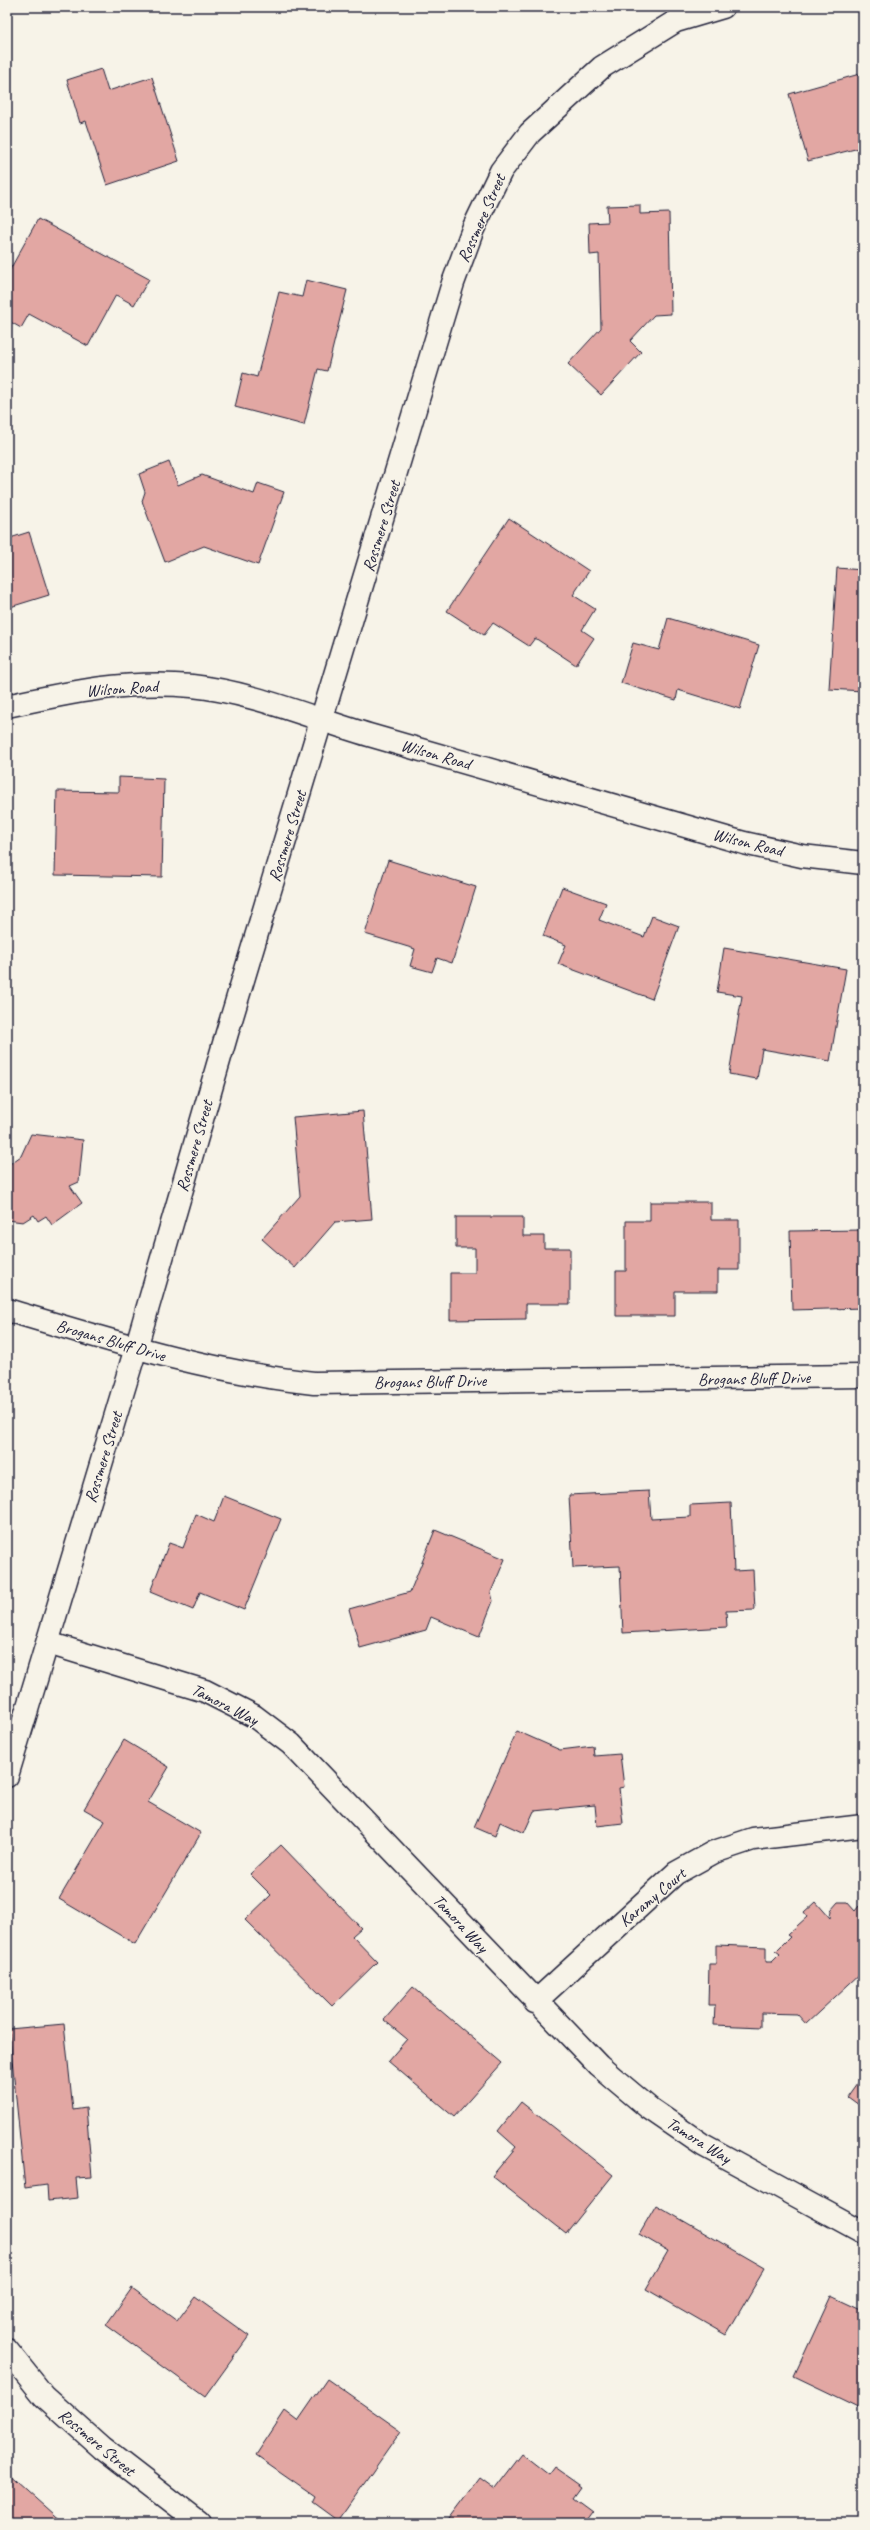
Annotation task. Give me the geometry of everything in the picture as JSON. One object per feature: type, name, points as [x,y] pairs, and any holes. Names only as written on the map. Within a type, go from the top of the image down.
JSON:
[{"type":"street","name":"Rossmere Street","points":[[7,1776],[136,1348],[227,1032],[322,722],[453,283],[474,229],[501,171],[530,133],[602,67],[673,14],[723,7]]},
{"type":"street","name":"Wilson Road","points":[[7,706],[93,688],[140,684],[193,686],[243,696],[322,722],[744,843],[802,856],[863,863]]},
{"type":"street","name":"Brogans Bluff Drive","points":[[7,1310],[136,1348],[217,1368],[268,1378],[314,1383],[863,1376]]},
{"type":"street","name":"Tamora Way","points":[[48,1643],[206,1691],[254,1716],[291,1744],[321,1774],[536,2002],[599,2066],[649,2108],[703,2145],[863,2232]]},
{"type":"street","name":"Karamy Court","points":[[536,2002],[676,1873],[714,1852],[753,1839],[863,1826]]},
{"type":"street","name":"Rossmere Street","points":[[7,2350],[44,2396],[102,2448],[199,2523]]},
{"type":"building","points":[[101,69],[108,91],[152,77],[179,161],[107,185],[86,121],[80,123],[67,80]]},
{"type":"building","points":[[863,73],[863,147],[808,161],[789,94]]},
{"type":"building","points":[[640,205],[640,214],[669,213],[671,314],[654,315],[630,341],[641,352],[601,395],[568,364],[601,328],[599,254],[590,255],[589,223],[608,222],[607,206]]},
{"type":"building","points":[[38,219],[149,279],[134,305],[116,295],[88,346],[29,314],[21,328],[7,320],[7,275]]},
{"type":"building","points":[[306,280],[347,290],[327,371],[318,369],[304,425],[235,407],[243,373],[257,377],[279,292],[302,297]]},
{"type":"building","points":[[169,462],[178,485],[202,475],[254,494],[258,483],[284,492],[258,565],[204,546],[165,562],[142,501],[145,492],[139,474]]},
{"type":"building","points":[[509,518],[589,571],[573,595],[595,609],[582,630],[594,638],[576,665],[535,638],[529,646],[493,623],[484,635],[447,611]]},
{"type":"building","points":[[29,532],[49,595],[7,608],[7,539]]},
{"type":"building","points":[[837,568],[863,570],[863,691],[829,689]]},
{"type":"building","points":[[668,618],[759,645],[740,709],[678,690],[676,700],[621,683],[633,643],[659,650]]},
{"type":"building","points":[[119,777],[164,779],[162,877],[55,875],[57,791],[119,792]]},
{"type":"building","points":[[388,860],[476,887],[452,963],[437,958],[432,972],[410,966],[415,949],[365,934]]},
{"type":"building","points":[[562,887],[606,903],[599,920],[644,937],[652,916],[679,926],[652,999],[558,964],[566,945],[543,936]]},
{"type":"building","points":[[724,948],[846,969],[830,1061],[762,1049],[757,1079],[729,1074],[742,996],[717,992]]},
{"type":"building","points":[[363,1111],[372,1219],[335,1222],[295,1268],[262,1239],[300,1196],[293,1117]]},
{"type":"building","points":[[31,1134],[83,1140],[79,1182],[70,1186],[82,1203],[52,1225],[46,1216],[38,1221],[34,1215],[23,1222],[7,1220],[7,1166],[21,1156]]},
{"type":"building","points":[[650,1202],[711,1202],[711,1220],[739,1220],[739,1270],[718,1270],[718,1291],[675,1291],[675,1316],[616,1316],[616,1271],[626,1271],[626,1221],[650,1221]]},
{"type":"building","points":[[456,1217],[523,1217],[523,1236],[544,1236],[544,1248],[570,1248],[570,1304],[526,1304],[526,1319],[450,1320],[450,1273],[475,1273],[475,1248],[456,1248]]},
{"type":"building","points":[[863,1230],[863,1308],[792,1310],[790,1231]]},
{"type":"building","points":[[649,1491],[651,1519],[690,1517],[690,1505],[731,1503],[734,1571],[753,1570],[755,1610],[726,1611],[727,1627],[623,1633],[620,1566],[573,1568],[569,1495]]},
{"type":"building","points":[[224,1496],[281,1519],[244,1610],[200,1592],[193,1610],[150,1592],[169,1543],[183,1548],[196,1514],[214,1522]]},
{"type":"building","points":[[435,1530],[505,1559],[491,1592],[493,1601],[479,1637],[431,1617],[426,1630],[360,1648],[349,1609],[410,1592]]},
{"type":"building","points":[[517,1731],[560,1750],[593,1746],[594,1756],[620,1754],[624,1787],[619,1788],[623,1823],[597,1826],[595,1805],[534,1811],[524,1833],[500,1822],[495,1836],[474,1827]]},
{"type":"building","points":[[124,1740],[169,1767],[148,1802],[201,1833],[135,1944],[59,1899],[105,1821],[84,1809]]},
{"type":"building","points":[[281,1845],[361,1928],[352,1936],[377,1962],[332,2006],[245,1920],[271,1895],[250,1874]]},
{"type":"building","points":[[816,1902],[830,1918],[831,1910],[838,1902],[847,1902],[855,1911],[859,1906],[863,1910],[863,1971],[806,2024],[797,2014],[761,2013],[761,2027],[714,2025],[715,2006],[708,2006],[709,1964],[716,1964],[716,1945],[766,1947],[766,1962],[772,1962],[780,1954],[776,1951],[790,1937],[787,1935],[807,1917],[804,1913]]},
{"type":"building","points":[[413,1987],[502,2063],[454,2117],[388,2061],[407,2039],[384,2020]]},
{"type":"building","points":[[64,2024],[73,2110],[86,2108],[92,2177],[76,2178],[78,2198],[48,2201],[47,2185],[25,2188],[9,2029]]},
{"type":"building","points":[[863,2076],[863,2108],[848,2097]]},
{"type":"building","points":[[521,2102],[613,2175],[566,2234],[492,2176],[516,2147],[498,2131]]},
{"type":"building","points":[[656,2205],[765,2268],[726,2335],[646,2289],[668,2251],[639,2234]]},
{"type":"building","points":[[132,2288],[177,2321],[195,2297],[249,2336],[205,2397],[106,2325]]},
{"type":"building","points":[[831,2296],[863,2311],[863,2409],[794,2376]]},
{"type":"building","points":[[327,2379],[401,2431],[338,2521],[312,2502],[315,2496],[256,2455],[285,2411],[298,2421]]},
{"type":"building","points":[[522,2454],[549,2475],[555,2467],[582,2486],[574,2497],[593,2511],[584,2523],[446,2523],[480,2478],[495,2489]]},
{"type":"building","points":[[7,2472],[64,2523],[7,2523]]}]
